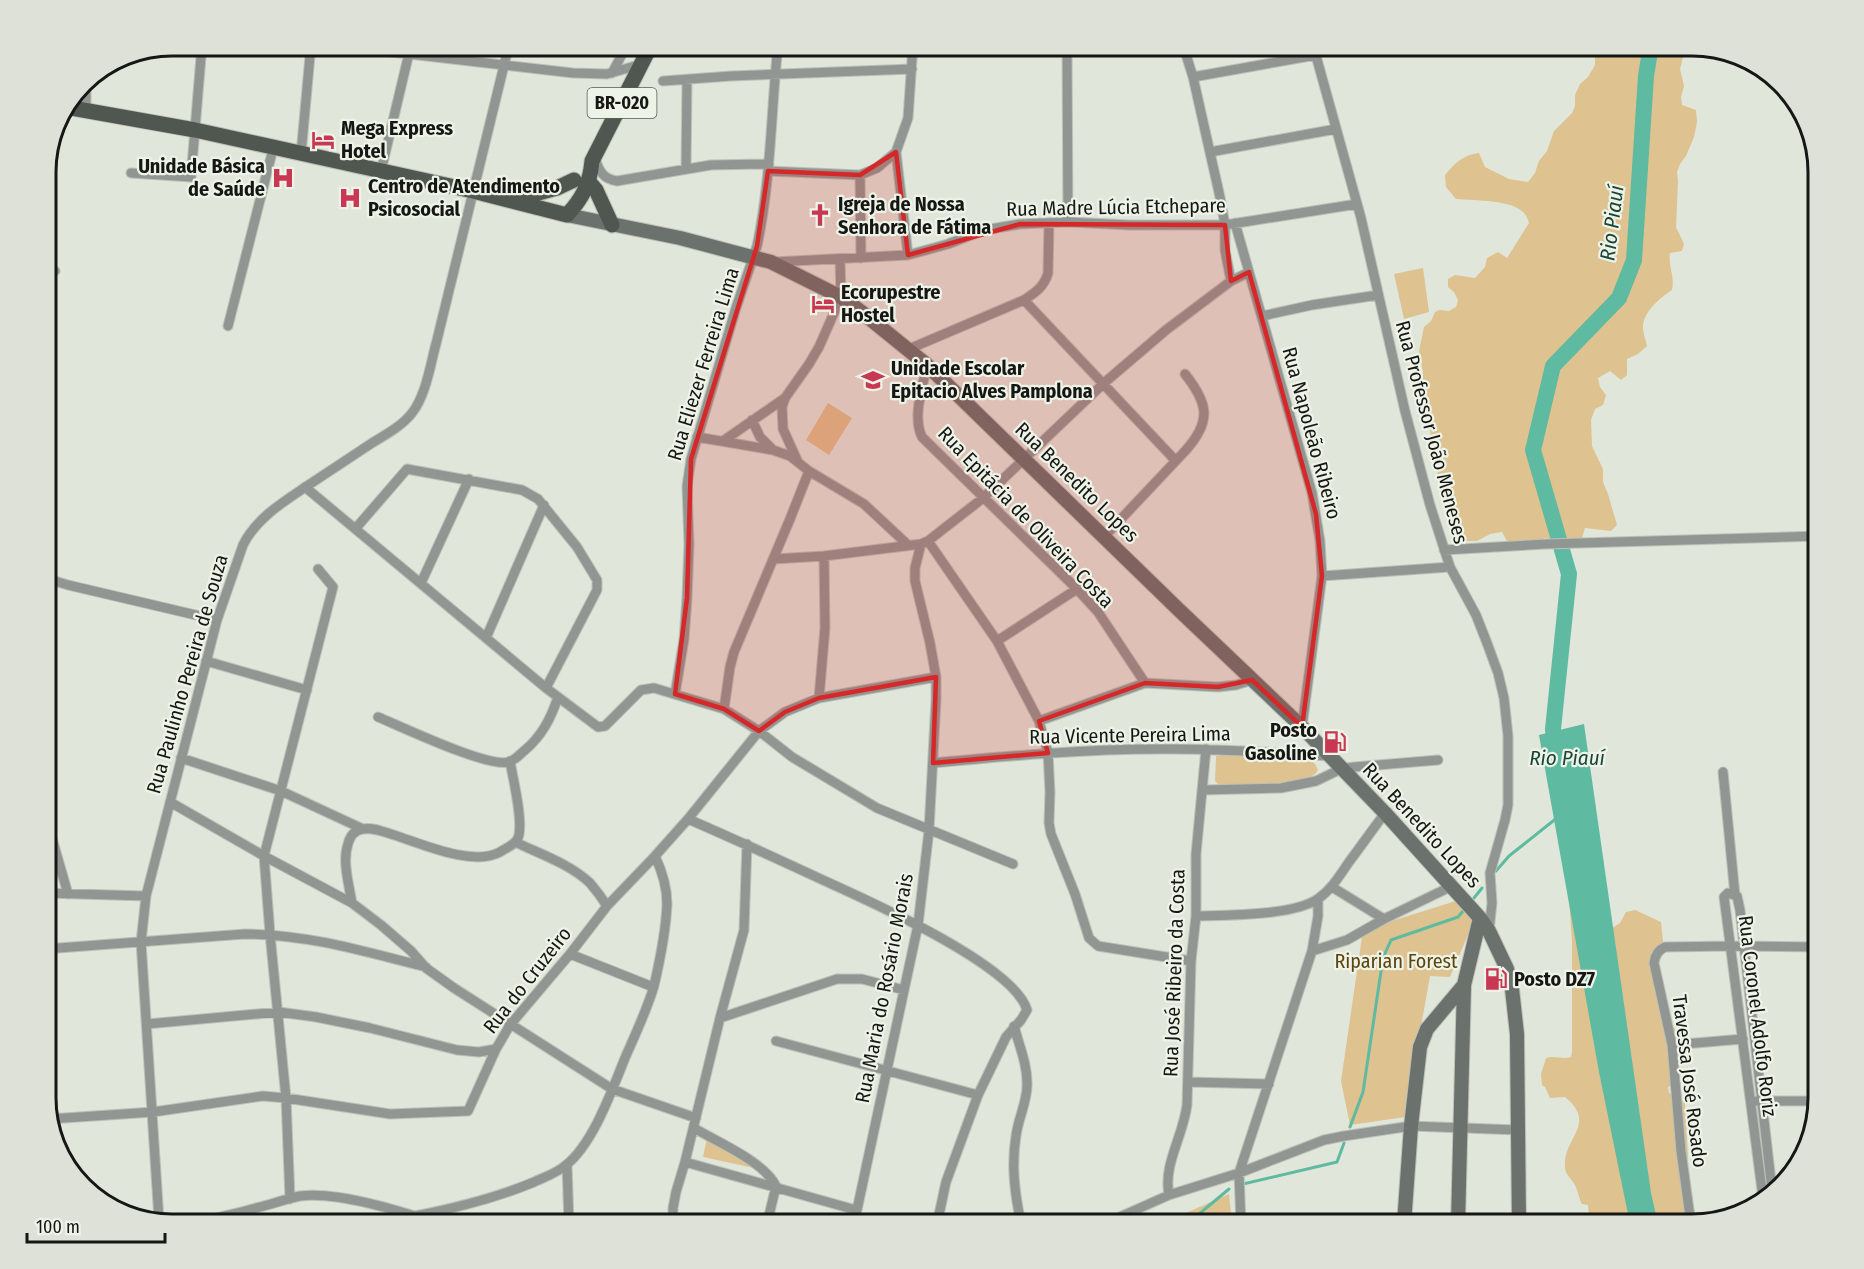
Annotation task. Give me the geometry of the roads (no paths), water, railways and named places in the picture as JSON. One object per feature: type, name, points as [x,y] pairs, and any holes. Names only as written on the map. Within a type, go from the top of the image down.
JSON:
[{"type":"main road","name":"BR-020","points":[[567,215],[564,204],[565,196],[582,181],[646,56]]},
{"type":"main road","name":"Rua Benedito Lopes","points":[[74,108],[195,130],[273,149],[473,191],[567,215],[680,238],[771,262],[841,297],[909,349],[1302,727],[1385,813],[1480,918],[1508,969],[1512,989],[1517,1034],[1519,1214]]},
{"type":"main road","points":[[511,200],[582,181],[596,190],[612,225]]},
{"type":"main road","points":[[1458,1214],[1464,985],[1480,918]]},
{"type":"main road","points":[[1405,1214],[1411,1126],[1423,1037],[1433,1020],[1464,985]]},
{"type":"street","points":[[131,173],[191,177],[201,56]]},
{"type":"street","points":[[301,154],[310,56]]},
{"type":"street","points":[[381,171],[408,56]]},
{"type":"street","points":[[449,56],[504,66],[595,75],[612,73],[642,64]]},
{"type":"street","name":"Rua Paulinho Pereira de Souza","points":[[159,1213],[141,942],[146,896],[217,620],[237,561],[249,534],[272,510],[387,434],[415,408],[436,344],[506,56]]},
{"type":"street","points":[[612,73],[621,56]]},
{"type":"street","name":"Rua Eliezer Ferreira Lima","points":[[675,694],[684,639],[687,598],[689,544],[687,486],[691,459],[761,228],[777,56]]},
{"type":"street","points":[[908,255],[896,152],[908,118],[913,56]]},
{"type":"street","points":[[1067,56],[1068,222]]},
{"type":"street","points":[[1186,56],[1225,225],[1225,250],[1231,281]]},
{"type":"street","points":[[1193,77],[1310,56]]},
{"type":"street","name":"Rua Professor João Meneses","points":[[1316,56],[1357,204],[1405,411],[1444,550],[1450,567],[1476,615],[1498,673],[1507,720],[1508,805],[1490,873],[1492,903],[1489,931]]},
{"type":"street","points":[[663,81],[912,69]]},
{"type":"street","points":[[686,168],[687,80]]},
{"type":"street","points":[[86,93],[87,111]]},
{"type":"street","points":[[1210,152],[1336,129]]},
{"type":"street","points":[[228,326],[273,149]]},
{"type":"street","points":[[593,159],[605,177],[613,181],[641,178],[686,168],[728,164],[860,175],[877,168],[896,152]]},
{"type":"street","points":[[860,175],[861,258]]},
{"type":"street","name":"Rua Madre Lúcia Etchepare","points":[[771,262],[908,255],[1001,226],[1068,222],[1130,225],[1225,225],[1357,204]]},
{"type":"street","points":[[909,349],[1024,300],[1039,290],[1046,280],[1049,262],[1049,223]]},
{"type":"street","name":"Rua Napoleão Ribeiro","points":[[1235,223],[1312,493],[1320,541],[1322,576],[1302,727]]},
{"type":"street","points":[[723,441],[784,398],[800,377],[819,347],[841,297],[840,259]]},
{"type":"street","points":[[774,559],[825,556],[924,542],[983,498],[1104,383],[1166,330],[1231,281],[1249,272]]},
{"type":"street","points":[[1262,316],[1312,305],[1378,295]]},
{"type":"street","points":[[1024,300],[1175,460]]},
{"type":"street","name":"Rua Epitácia de Oliveira Costa","points":[[927,365],[918,411],[919,431],[929,445],[1098,612],[1145,683]]},
{"type":"street","points":[[1104,537],[1196,439],[1200,431],[1204,415],[1201,395],[1185,374]]},
{"type":"street","points":[[784,398],[781,415],[783,429],[798,462]]},
{"type":"street","points":[[752,420],[760,437],[772,450]]},
{"type":"street","points":[[697,437],[782,453],[864,504],[908,545]]},
{"type":"street","points":[[356,528],[407,469],[469,479],[530,493],[544,505],[577,547],[594,575],[597,586],[546,688]]},
{"type":"street","points":[[724,709],[734,652],[809,471]]},
{"type":"street","points":[[421,583],[469,479]]},
{"type":"street","points":[[305,487],[546,688],[596,726],[600,728],[605,726],[638,692],[644,689],[654,688],[724,709],[759,731],[792,757],[878,808],[1013,864]]},
{"type":"street","points":[[486,638],[544,505]]},
{"type":"street","points":[[1444,550],[1546,544],[1808,536]]},
{"type":"street","points":[[924,542],[997,641],[1039,721],[1047,753],[1051,834],[1076,894],[1089,938],[1098,946],[1191,961]]},
{"type":"street","name":"Rua Maria do Rosário Morais","points":[[855,1214],[918,925],[929,830],[936,677],[915,581],[915,568],[924,542]]},
{"type":"street","points":[[819,698],[825,628],[825,556]]},
{"type":"street","points":[[1322,576],[1450,567]]},
{"type":"street","points":[[290,1198],[286,1098],[264,856],[333,587],[318,568]]},
{"type":"street","points":[[56,581],[217,620]]},
{"type":"street","points":[[997,641],[1077,589]]},
{"type":"street","points":[[206,661],[307,690]]},
{"type":"street","name":"Rua do Cruzeiro","points":[[58,1118],[153,1112],[253,1097],[286,1098],[390,1114],[468,1111],[496,1049],[510,1025],[607,906],[688,819],[759,731],[773,719],[791,709],[819,698],[936,677]]},
{"type":"street","points":[[1039,721],[1145,683],[1218,687],[1252,680]]},
{"type":"street","points":[[378,717],[498,763],[510,761],[541,734],[558,697]]},
{"type":"street","name":"Rua Vicente Pereira Lima","points":[[933,763],[1047,753],[1139,749],[1206,749],[1328,756]]},
{"type":"street","name":"Rua José Ribeiro da Costa","points":[[1169,1195],[1167,1182],[1170,1164],[1185,1122],[1191,961],[1196,916],[1196,854],[1206,749]]},
{"type":"street","points":[[181,758],[281,791],[363,829],[376,830],[438,849],[475,857],[494,855],[515,842],[518,837],[519,819],[510,761]]},
{"type":"street","points":[[1203,790],[1281,788],[1316,781],[1341,769],[1354,766],[1438,760]]},
{"type":"street","points":[[1723,772],[1735,895]]},
{"type":"street","points":[[170,802],[352,903],[411,951],[426,968],[471,1000],[612,1089],[695,1123],[756,1164],[767,1173],[776,1186],[769,1214]]},
{"type":"street","points":[[1196,916],[1274,911],[1298,907],[1318,899],[1332,887],[1385,813]]},
{"type":"street","points":[[688,819],[747,844],[918,925],[1002,979],[1023,1002],[1027,1010],[1006,1037],[978,1095],[946,1182],[939,1214]]},
{"type":"street","points":[[352,903],[346,851],[354,832],[363,829]]},
{"type":"street","points":[[515,842],[558,862],[585,879],[607,906]]},
{"type":"street","points":[[672,1214],[672,1208],[745,923],[747,844]]},
{"type":"street","points":[[56,852],[68,894]]},
{"type":"street","points":[[423,1214],[493,1197],[550,1175],[567,1165],[580,1151],[595,1128],[653,987],[664,932],[667,903],[665,884],[655,856]]},
{"type":"street","points":[[1312,951],[1347,940],[1452,886]]},
{"type":"street","points":[[1332,887],[1384,919]]},
{"type":"street","points":[[56,893],[146,896]]},
{"type":"street","name":"Rua Coronel Adolfo Roriz","points":[[1762,1190],[1725,895],[1728,893],[1738,898],[1740,910],[1771,1183]]},
{"type":"street","points":[[1241,1214],[1239,1173],[1312,951],[1318,916],[1318,899]]},
{"type":"street","points":[[56,948],[270,934],[335,944],[426,968]]},
{"type":"street","points":[[1731,946],[1808,947]]},
{"type":"street","name":"Travessa José Rosado","points":[[1690,1214],[1681,1151],[1672,1045],[1654,963],[1657,953],[1665,947],[1731,946]]},
{"type":"street","points":[[570,954],[653,987]]},
{"type":"street","points":[[720,1018],[837,979],[850,977],[904,990]]},
{"type":"street","points":[[147,1024],[279,1012],[370,1028],[457,1050],[479,1052],[496,1049]]},
{"type":"street","points":[[1740,1019],[1752,1017]]},
{"type":"street","points":[[1014,1026],[1027,1086],[1013,1158],[1019,1214]]},
{"type":"street","points":[[1672,1045],[1743,1039]]},
{"type":"street","points":[[776,1041],[978,1095]]},
{"type":"street","points":[[1188,1083],[1269,1084]]},
{"type":"street","points":[[1750,1101],[1808,1101]]},
{"type":"street","points":[[1126,1214],[1169,1195],[1239,1173],[1324,1140],[1411,1126],[1518,1130]]},
{"type":"street","points":[[685,1162],[856,1210]]},
{"type":"street","points":[[567,1165],[569,1214]]},
{"type":"street","points":[[1759,1168],[1769,1166]]},
{"type":"street","points":[[230,1214],[290,1198],[313,1196],[332,1197],[406,1214]]},
{"type":"water","name":"Rio Piauí","points":[[1584,724],[1656,1214],[1628,1214],[1599,1072],[1539,735]]},
{"type":"waterway","name":"Rio Piauí","points":[[1555,751],[1553,729],[1569,574],[1533,450],[1553,366],[1619,298],[1634,260],[1649,56]]},
{"type":"waterway","points":[[1496,871],[1509,856],[1558,817]]},
{"type":"waterway","points":[[1474,898],[1482,888]]},
{"type":"waterway","points":[[1350,1127],[1363,1092],[1383,958],[1391,940],[1458,917],[1463,911]]},
{"type":"waterway","points":[[1243,1184],[1337,1162],[1344,1143]]},
{"type":"waterway","points":[[1199,1214],[1229,1189]]},
{"type":"place","name":"Mega Express Hotel","points":[[323,140]]},
{"type":"place","name":"Unidade Básica de Saúde","points":[[283,178]]},
{"type":"place","name":"Centro de Atendimento Psicosocial","points":[[350,198]]},
{"type":"place","name":"Igreja de Nossa Senhora de Fátima","points":[[820,215]]},
{"type":"place","name":"Ecorupestre Hostel","points":[[823,304]]},
{"type":"place","name":"Unidade Escolar Epitacio Alves Pamplona","points":[[873,380]]},
{"type":"place","name":"Posto Gasoline","points":[[1335,742]]},
{"type":"place","name":"Posto DZ7","points":[[1496,979]]},
{"type":"park label","name":"Riparian Forest","points":[[1396,961]]}]
